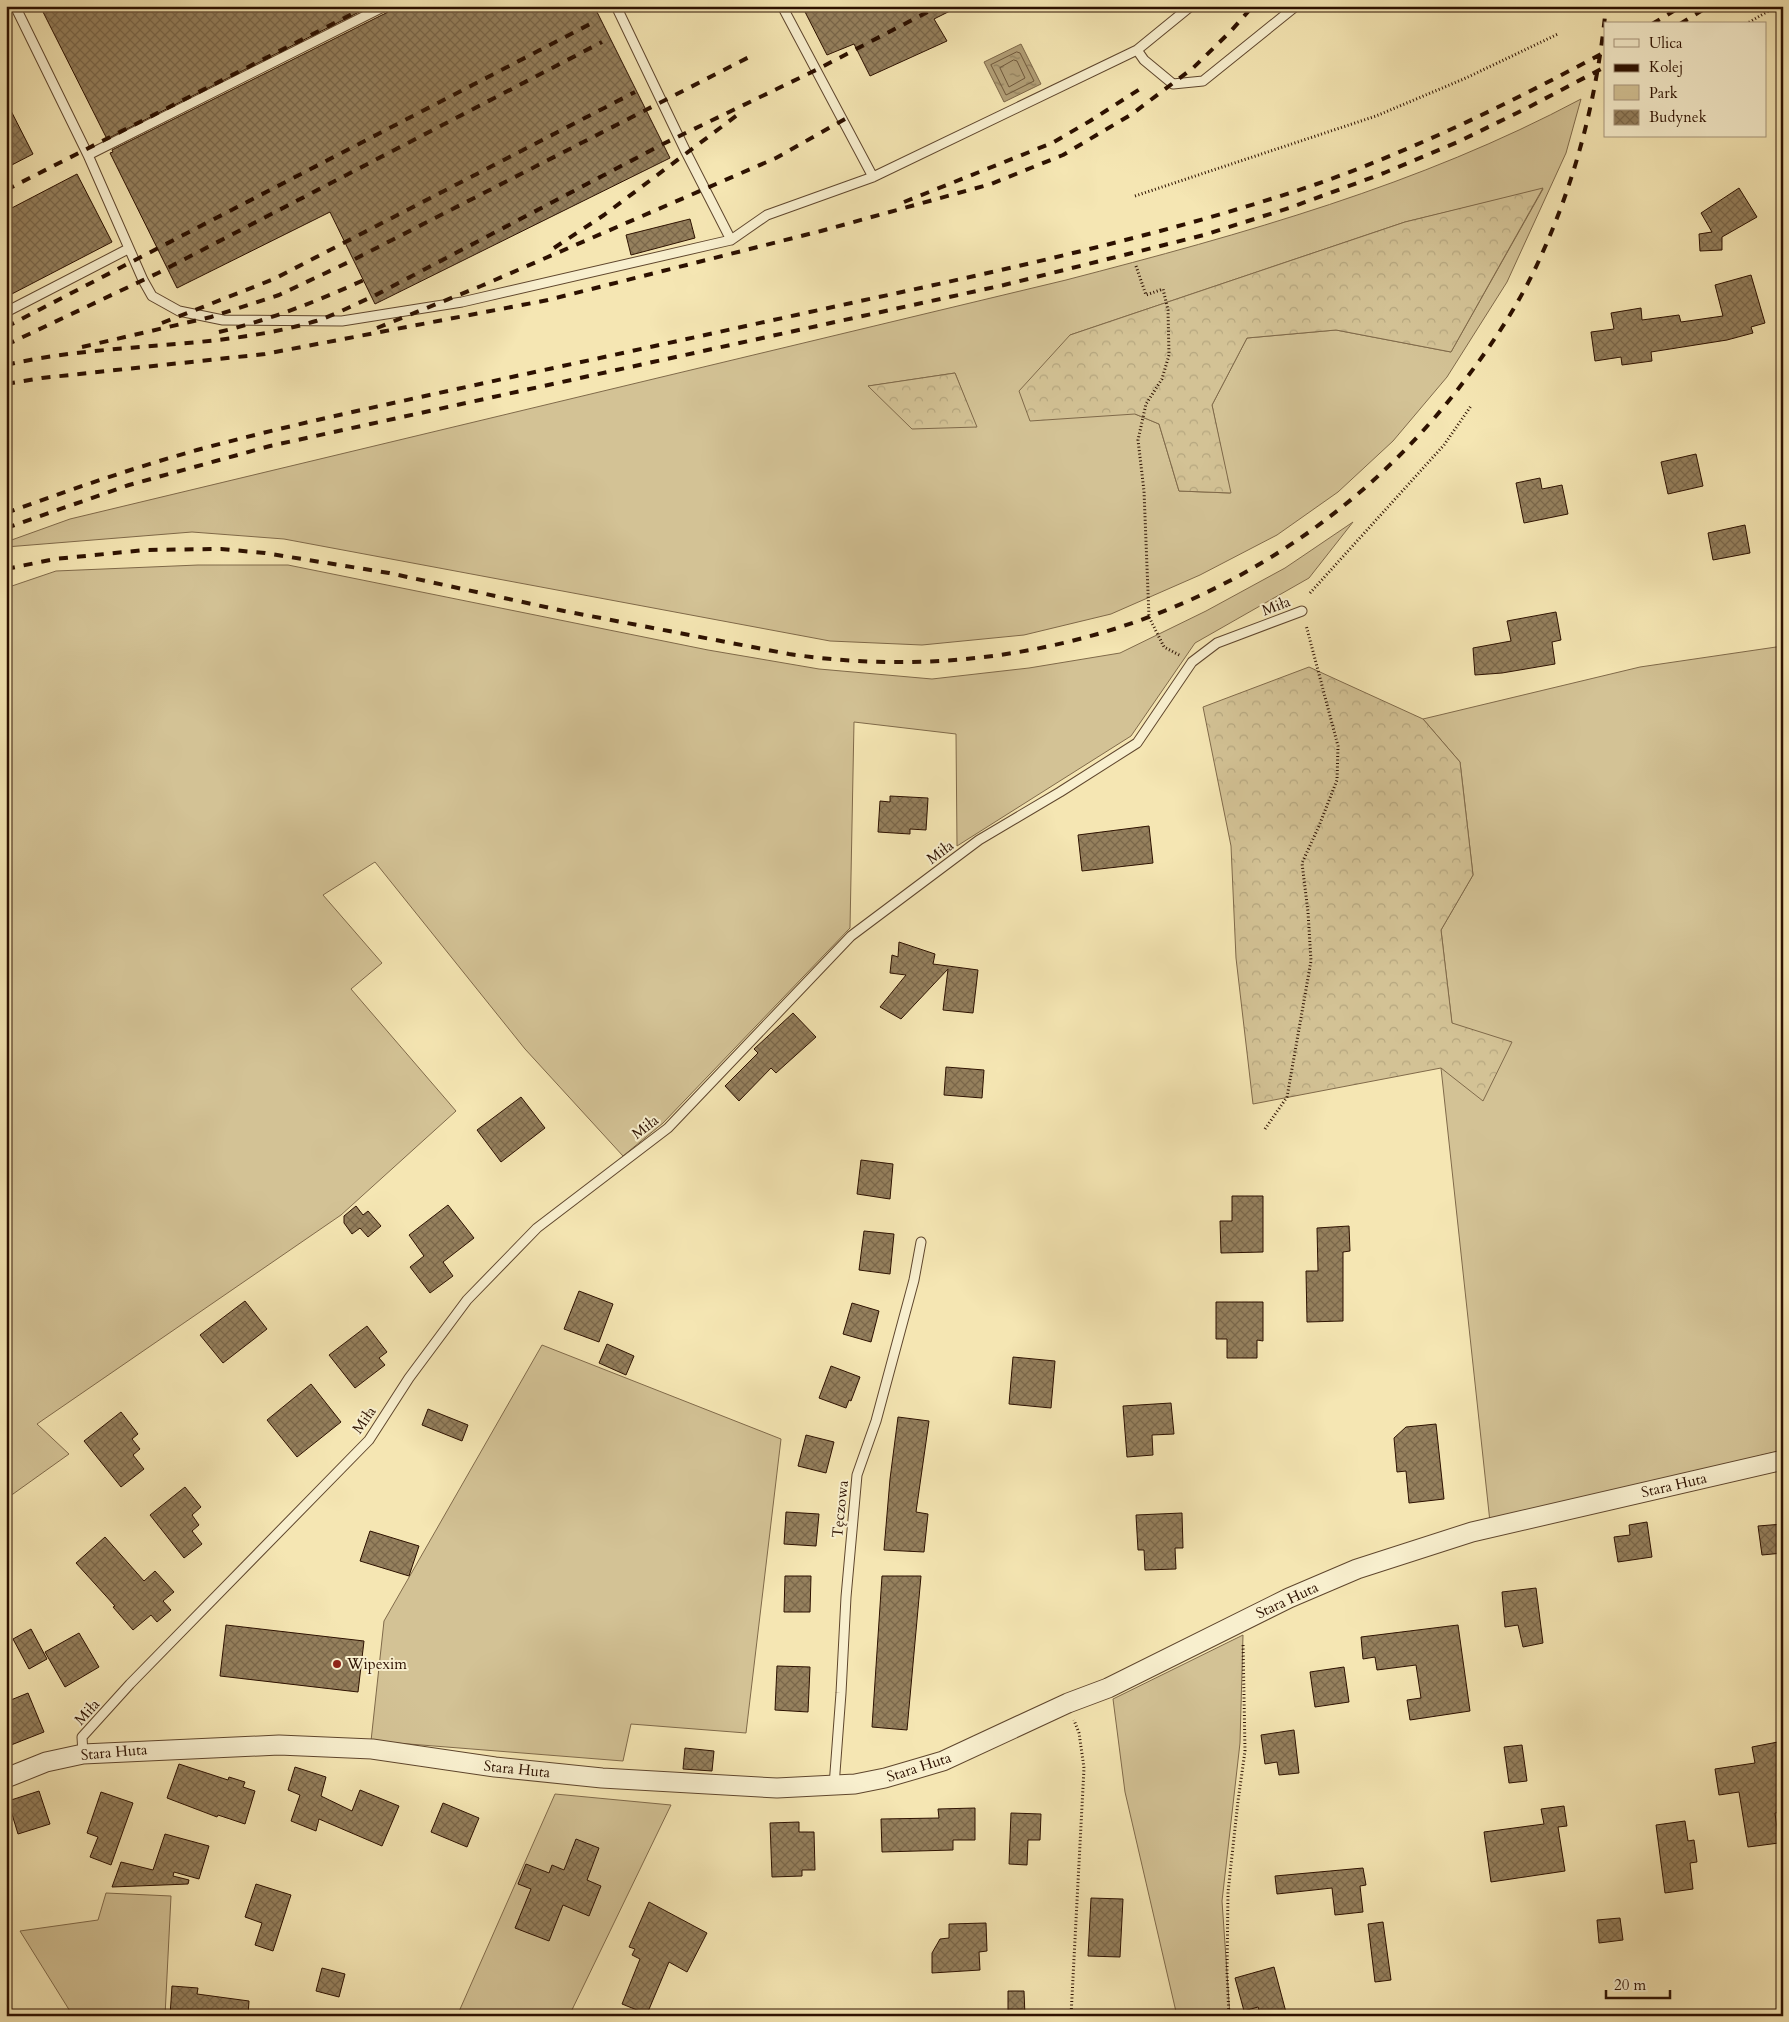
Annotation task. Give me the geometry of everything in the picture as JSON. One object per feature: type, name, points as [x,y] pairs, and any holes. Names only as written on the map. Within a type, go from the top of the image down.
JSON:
[{"type":"street","name":"Stara Huta","points":[[6,1778],[46,1762],[83,1754],[115,1751],[279,1745],[372,1749],[495,1767],[602,1778],[777,1788],[834,1786],[885,1778],[943,1761],[1068,1703],[1108,1688],[1289,1598],[1357,1569],[1472,1532],[1783,1460]]},
{"type":"lane","points":[[15,6],[88,155],[128,249],[152,296],[180,311],[223,320],[342,322],[462,302],[731,240],[767,215],[873,176],[1137,50],[1191,6]]},
{"type":"lane","points":[[88,155],[385,6]]},
{"type":"lane","points":[[616,6],[686,152],[731,240]]},
{"type":"lane","points":[[782,6],[873,176]]},
{"type":"lane","points":[[1137,50],[1144,60],[1173,84],[1204,81],[1296,6]]},
{"type":"lane","points":[[6,312],[128,249]]},
{"type":"lane","name":"Miła","points":[[83,1754],[82,1737],[130,1684],[370,1440],[409,1378],[467,1300],[536,1228],[668,1128],[851,936],[979,840],[1137,743],[1192,662],[1217,644],[1302,611]]},
{"type":"lane","name":"Tęczowa","points":[[834,1786],[846,1597],[857,1475],[876,1421],[914,1280],[921,1242]]},
{"type":"path","points":[[1749,22],[1777,6]]},
{"type":"path","points":[[1135,196],[1376,116],[1466,78],[1558,34]]},
{"type":"path","points":[[1136,266],[1146,295],[1164,289],[1168,310],[1169,355],[1162,379],[1146,404],[1138,440],[1144,491],[1149,617],[1164,647],[1192,662]]},
{"type":"path","points":[[1310,593],[1444,445],[1471,406]]},
{"type":"path","points":[[1265,1129],[1287,1097],[1311,960],[1302,863],[1337,780],[1338,746],[1302,611]]},
{"type":"path","points":[[1229,2016],[1227,1972],[1228,1892],[1245,1751],[1243,1635],[1237,1624]]},
{"type":"path","points":[[1065,1722],[1082,1715]]},
{"type":"path","points":[[1070,2016],[1084,1768],[1079,1733],[1074,1719]]},
{"type":"path","points":[[1780,2016],[1783,2013]]},
{"type":"green space","points":[[1581,99],[1566,153],[1507,282],[1447,377],[1393,441],[1338,492],[1277,535],[1200,575],[1111,614],[1024,635],[922,645],[830,641],[284,539],[192,532],[6,547],[6,542],[70,519],[1066,280],[1198,244],[1264,225],[1394,182],[1520,130]],"holes":[[[1543,189],[1451,352],[1336,330],[1247,338],[1212,405],[1230,493],[1179,491],[1159,424],[1135,414],[1070,335],[1405,222]],[[955,373],[976,427],[868,386],[869,386]]]},
{"type":"green space","points":[[1543,188],[1451,352],[1336,330],[1247,338],[1212,405],[1231,493],[1179,491],[1159,424],[1135,414],[1030,421],[1019,391],[1070,335],[1405,222]]},
{"type":"green space","points":[[955,373],[977,427],[912,429],[868,386]]},
{"type":"green space","points":[[1353,522],[1309,578],[1195,643],[1131,736],[957,846],[956,734],[854,722],[850,928],[663,1123],[623,1156],[525,1049],[375,862],[323,895],[382,963],[351,989],[456,1111],[341,1215],[37,1424],[69,1454],[6,1499],[6,588],[56,571],[198,565],[288,565],[708,650],[819,669],[932,679],[1029,668],[1120,653],[1206,611],[1285,568]]},
{"type":"green space","points":[[1783,646],[1783,1450],[1490,1522],[1441,1068],[1452,1024],[1441,930],[1473,875],[1460,762],[1423,719],[1640,667]]},
{"type":"green space","points":[[1309,667],[1423,719],[1460,762],[1473,875],[1441,930],[1452,1023],[1512,1042],[1483,1101],[1441,1068],[1253,1104],[1236,958],[1231,846],[1203,707]]},
{"type":"green space","points":[[542,1345],[781,1439],[746,1733],[631,1724],[623,1761],[371,1741],[384,1621]]},
{"type":"green space","points":[[1243,1635],[1240,1743],[1222,1901],[1230,2016],[1177,2016],[1125,1792],[1113,1699]]},
{"type":"green space","points":[[555,1794],[671,1805],[569,2016],[457,2016]]},
{"type":"green space","points":[[106,1893],[171,1896],[165,2016],[73,2016],[20,1931],[98,1920]]},
{"type":"water","points":[[1021,44],[1041,84],[1004,102],[984,62]]},
{"type":"building","points":[[40,6],[371,6],[107,139]]},
{"type":"building","points":[[391,6],[594,6],[670,158],[375,304],[330,212],[177,288],[110,153],[113,152],[112,150],[388,12]]},
{"type":"building","points":[[802,6],[960,6],[934,19],[947,41],[870,76],[854,44],[827,55]]},
{"type":"building","points":[[6,101],[33,154],[6,168]]},
{"type":"building","points":[[77,174],[112,242],[6,297],[6,211]]},
{"type":"building","points":[[1739,188],[1757,217],[1722,237],[1722,250],[1700,251],[1699,234],[1712,232],[1701,213]]},
{"type":"building","points":[[690,219],[695,238],[631,255],[626,235]]},
{"type":"building","points":[[1751,275],[1765,323],[1751,327],[1753,333],[1727,340],[1651,352],[1652,361],[1622,365],[1621,357],[1595,361],[1591,332],[1614,329],[1611,313],[1641,308],[1642,320],[1679,315],[1681,322],[1723,316],[1715,285]]},
{"type":"building","points":[[1696,454],[1703,486],[1668,494],[1661,462]]},
{"type":"building","points":[[1540,478],[1542,489],[1562,485],[1568,514],[1524,523],[1516,483]]},
{"type":"building","points":[[1745,525],[1750,553],[1713,560],[1708,533]]},
{"type":"building","points":[[1556,612],[1561,640],[1552,642],[1555,664],[1502,673],[1475,675],[1473,648],[1511,641],[1507,621]]},
{"type":"building","points":[[890,796],[928,798],[926,830],[910,829],[910,834],[878,832],[880,801],[890,802]]},
{"type":"building","points":[[1149,826],[1153,863],[1082,871],[1078,835]]},
{"type":"building","points":[[899,942],[935,954],[933,964],[978,970],[973,1013],[943,1010],[948,969],[901,1019],[880,1007],[906,975],[890,973],[892,955],[898,957]]},
{"type":"building","points":[[793,1013],[816,1037],[776,1073],[771,1068],[739,1101],[725,1086],[758,1053],[754,1049]]},
{"type":"building","points":[[946,1067],[984,1070],[982,1098],[944,1095]]},
{"type":"building","points":[[521,1097],[545,1128],[501,1162],[477,1130]]},
{"type":"building","points":[[861,1160],[893,1164],[890,1199],[857,1194]]},
{"type":"building","points":[[1232,1196],[1263,1196],[1263,1252],[1221,1253],[1220,1221],[1232,1221]]},
{"type":"building","points":[[448,1205],[474,1238],[443,1262],[453,1276],[430,1293],[410,1267],[424,1256],[409,1235]]},
{"type":"building","points":[[356,1206],[363,1215],[368,1211],[381,1226],[368,1237],[360,1228],[352,1234],[344,1223],[344,1216]]},
{"type":"building","points":[[1349,1226],[1350,1251],[1343,1252],[1343,1321],[1307,1322],[1306,1271],[1318,1271],[1317,1228]]},
{"type":"building","points":[[864,1231],[894,1234],[890,1274],[859,1270]]},
{"type":"building","points":[[579,1291],[613,1304],[599,1342],[564,1329]]},
{"type":"building","points":[[245,1301],[267,1329],[223,1363],[200,1335]]},
{"type":"building","points":[[1216,1302],[1263,1302],[1263,1341],[1257,1340],[1257,1358],[1227,1358],[1227,1339],[1216,1339]]},
{"type":"building","points":[[852,1303],[879,1311],[871,1342],[843,1334]]},
{"type":"building","points":[[367,1326],[387,1352],[379,1358],[385,1365],[355,1388],[329,1355]]},
{"type":"building","points":[[607,1344],[634,1356],[626,1375],[599,1363]]},
{"type":"building","points":[[1013,1357],[1055,1361],[1051,1408],[1009,1404]]},
{"type":"building","points":[[831,1366],[860,1377],[851,1401],[849,1400],[846,1408],[819,1398]]},
{"type":"building","points":[[311,1384],[341,1422],[297,1457],[267,1420]]},
{"type":"building","points":[[1171,1403],[1174,1434],[1152,1435],[1153,1455],[1127,1457],[1123,1406]]},
{"type":"building","points":[[428,1409],[468,1425],[462,1441],[422,1425]]},
{"type":"building","points":[[121,1412],[138,1434],[132,1439],[140,1449],[133,1455],[144,1469],[121,1487],[84,1441]]},
{"type":"building","points":[[898,1417],[929,1421],[916,1512],[928,1514],[924,1552],[884,1550]]},
{"type":"building","points":[[1436,1424],[1444,1499],[1409,1503],[1406,1471],[1397,1472],[1394,1438],[1406,1427]]},
{"type":"building","points":[[806,1435],[834,1442],[826,1473],[798,1466]]},
{"type":"building","points":[[185,1487],[201,1507],[192,1515],[199,1525],[192,1531],[202,1544],[184,1558],[150,1515]]},
{"type":"building","points":[[786,1512],[819,1514],[816,1546],[784,1544]]},
{"type":"building","points":[[1182,1513],[1183,1548],[1175,1548],[1176,1569],[1145,1570],[1144,1550],[1138,1550],[1136,1515]]},
{"type":"building","points":[[1647,1522],[1652,1557],[1618,1562],[1614,1537],[1630,1535],[1629,1525]]},
{"type":"building","points":[[1783,1524],[1783,1553],[1762,1555],[1758,1526]]},
{"type":"building","points":[[370,1531],[419,1546],[409,1576],[360,1561]]},
{"type":"building","points":[[105,1537],[144,1581],[155,1571],[174,1592],[163,1601],[171,1610],[157,1622],[151,1615],[133,1630],[113,1607],[115,1606],[76,1563]]},
{"type":"building","points":[[785,1576],[811,1576],[810,1612],[784,1612]]},
{"type":"building","points":[[882,1576],[921,1576],[907,1730],[872,1727]]},
{"type":"building","points":[[1536,1588],[1543,1643],[1523,1647],[1518,1625],[1505,1627],[1502,1592]]},
{"type":"building","points":[[226,1625],[364,1641],[358,1692],[220,1676]]},
{"type":"building","points":[[1458,1625],[1470,1711],[1410,1720],[1407,1700],[1421,1698],[1416,1665],[1377,1670],[1375,1657],[1363,1659],[1361,1637]]},
{"type":"building","points":[[31,1629],[47,1659],[29,1669],[13,1639]]},
{"type":"building","points":[[79,1633],[99,1667],[65,1687],[45,1652]]},
{"type":"building","points":[[777,1666],[810,1667],[808,1712],[775,1710]]},
{"type":"building","points":[[1344,1667],[1349,1702],[1315,1707],[1310,1672]]},
{"type":"building","points":[[28,1693],[44,1732],[6,1747],[6,1702]]},
{"type":"building","points":[[1294,1730],[1299,1773],[1279,1775],[1277,1762],[1265,1764],[1261,1735]]},
{"type":"building","points":[[1783,1741],[1783,1812],[1775,1813],[1779,1843],[1748,1847],[1739,1792],[1719,1795],[1715,1769],[1755,1763],[1752,1747]]},
{"type":"building","points":[[1522,1745],[1527,1781],[1509,1783],[1504,1747]]},
{"type":"building","points":[[685,1748],[714,1751],[712,1771],[683,1769]]},
{"type":"building","points":[[179,1764],[228,1780],[229,1777],[245,1782],[243,1787],[255,1791],[245,1824],[218,1815],[217,1817],[167,1798]]},
{"type":"building","points":[[295,1767],[326,1777],[321,1796],[352,1811],[360,1790],[399,1806],[382,1846],[319,1819],[316,1831],[291,1821],[300,1795],[288,1790]]},
{"type":"building","points":[[39,1791],[50,1824],[18,1834],[8,1801]]},
{"type":"building","points":[[101,1792],[133,1803],[111,1865],[90,1857],[98,1837],[87,1833]]},
{"type":"building","points":[[443,1803],[479,1818],[467,1847],[431,1832]]},
{"type":"building","points":[[1564,1806],[1567,1826],[1558,1827],[1565,1871],[1491,1882],[1484,1832],[1544,1824],[1541,1809]]},
{"type":"building","points":[[975,1808],[975,1840],[953,1840],[953,1850],[882,1852],[881,1819],[939,1818],[938,1809]]},
{"type":"building","points":[[1011,1813],[1041,1814],[1040,1840],[1028,1840],[1027,1865],[1009,1864]]},
{"type":"building","points":[[1685,1821],[1688,1841],[1694,1840],[1697,1862],[1690,1863],[1693,1889],[1665,1893],[1656,1825]]},
{"type":"building","points":[[799,1822],[799,1832],[814,1832],[815,1870],[802,1870],[802,1876],[772,1877],[770,1823]]},
{"type":"building","points":[[165,1834],[209,1846],[199,1879],[174,1872],[173,1876],[189,1880],[188,1884],[112,1887],[121,1862],[153,1870]]},
{"type":"building","points":[[576,1839],[599,1848],[587,1880],[601,1886],[589,1916],[563,1905],[549,1941],[515,1928],[531,1889],[518,1884],[526,1864],[549,1873],[552,1865],[564,1870]]},
{"type":"building","points":[[1363,1868],[1366,1885],[1360,1886],[1363,1912],[1335,1915],[1332,1888],[1277,1894],[1275,1876]]},
{"type":"building","points":[[256,1884],[291,1895],[273,1951],[255,1945],[262,1923],[245,1917]]},
{"type":"building","points":[[1091,1898],[1123,1899],[1120,1957],[1088,1956]]},
{"type":"building","points":[[649,1902],[707,1933],[687,1972],[669,1962],[647,2014],[622,2004],[640,1959],[632,1955],[635,1949],[629,1947]]},
{"type":"building","points":[[1620,1918],[1623,1940],[1599,1943],[1597,1920]]},
{"type":"building","points":[[1383,1922],[1391,1980],[1375,1982],[1368,1924]]},
{"type":"building","points":[[986,1923],[987,1951],[979,1952],[980,1970],[932,1973],[932,1953],[940,1939],[949,1938],[949,1924]]},
{"type":"building","points":[[1274,1967],[1287,2016],[1261,2016],[1258,2007],[1244,2011],[1235,1978]]},
{"type":"building","points":[[322,1968],[345,1974],[339,1997],[316,1991]]},
{"type":"building","points":[[172,1986],[198,1988],[197,1994],[249,2001],[248,2016],[170,2016]]},
{"type":"building","points":[[1008,1991],[1024,1991],[1025,2016],[1008,2016]]},
{"type":"railway","points":[[6,190],[368,6]]},
{"type":"railway","points":[[6,365],[83,352],[240,337],[278,331],[323,319],[372,297],[663,144],[816,70],[939,6]]},
{"type":"railway","points":[[6,384],[42,378],[265,354],[548,300],[821,231],[991,184],[1063,155],[1132,114],[1193,68],[1230,32],[1253,6]]},
{"type":"railway","points":[[6,569],[55,559],[145,550],[221,549],[265,553],[389,573],[564,611],[789,654],[887,662],[983,657],[1077,640],[1167,610],[1252,568],[1332,515],[1404,451],[1468,376],[1526,288],[1554,226],[1584,134],[1598,70],[1606,6]]},
{"type":"railway","points":[[1655,22],[1682,6]]},
{"type":"railway","points":[[1683,22],[1709,6]]},
{"type":"railway","points":[[6,327],[594,22]]},
{"type":"railway","points":[[6,345],[158,273],[602,42]]},
{"type":"railway","points":[[6,513],[149,464],[274,430],[974,276],[1121,241],[1218,215],[1314,185],[1388,157],[1497,108],[1603,53]]},
{"type":"railway","points":[[82,347],[211,317],[279,295],[353,260],[755,54]]},
{"type":"railway","points":[[6,528],[129,485],[270,446],[1004,285],[1204,235],[1292,207],[1384,173],[1460,141],[1601,69]]},
{"type":"railway","points":[[904,202],[1052,143],[1143,87]]},
{"type":"railway","points":[[162,323],[274,279],[635,92]]},
{"type":"railway","points":[[554,248],[604,215],[740,113]]},
{"type":"railway","points":[[377,328],[481,286],[776,158],[852,115]]},
{"type":"railway","points":[[219,332],[257,322],[294,309],[366,279]]},
{"type":"place","name":"Wipexim","points":[[337,1664]]}]
